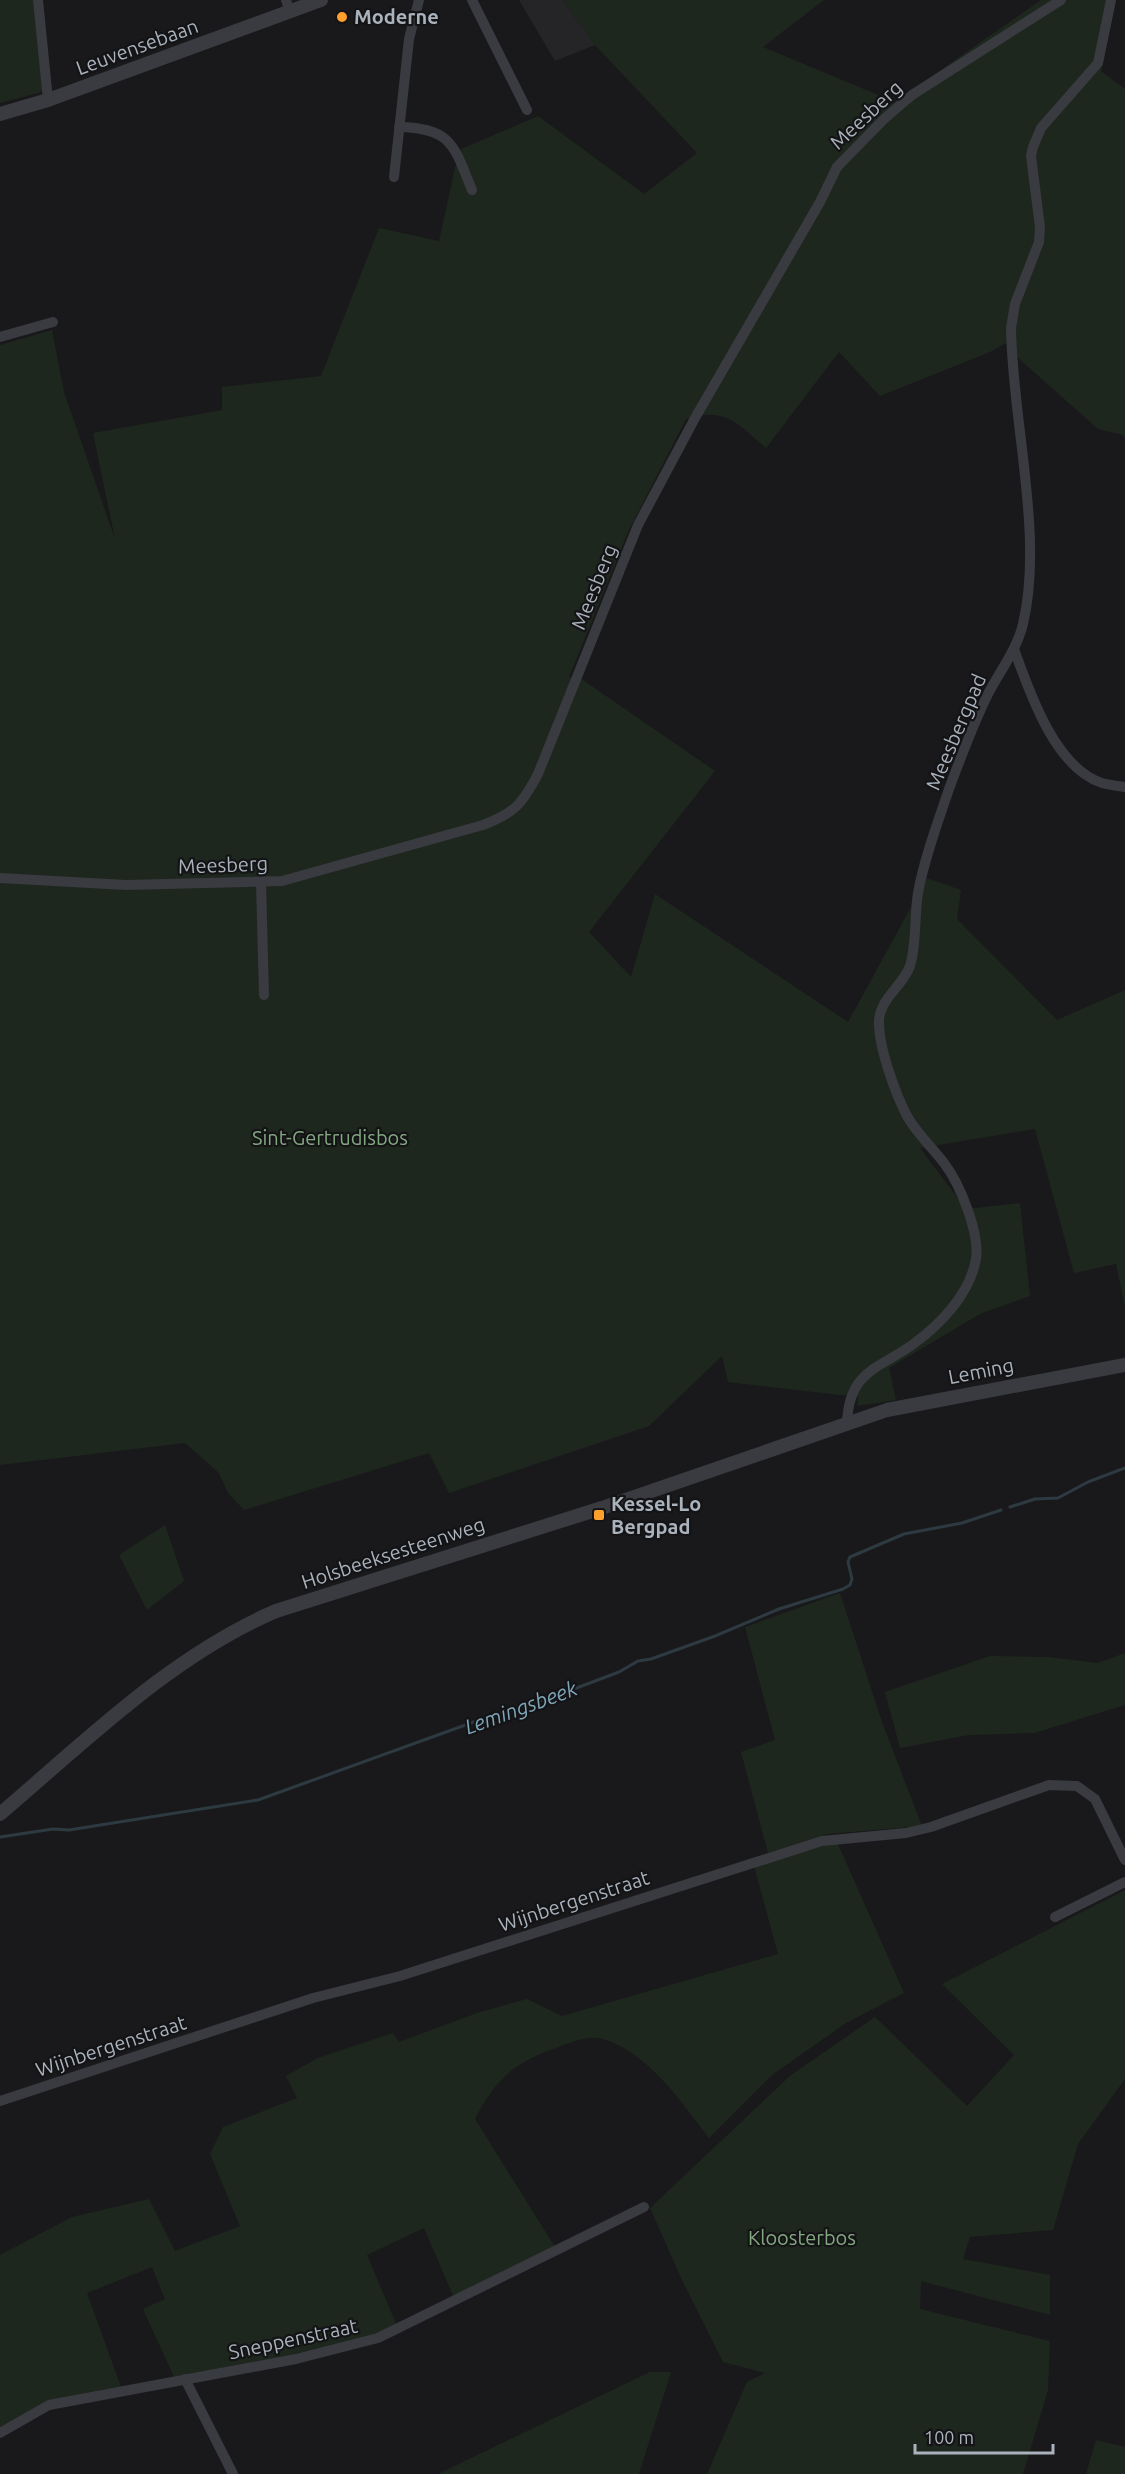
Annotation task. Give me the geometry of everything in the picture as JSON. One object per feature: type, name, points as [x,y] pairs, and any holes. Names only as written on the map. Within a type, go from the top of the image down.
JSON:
[{"type":"street","points":[[38,0],[48,100]]},
{"type":"street","name":"Leuvensebaan","points":[[0,114],[48,100],[288,6],[321,0]]},
{"type":"street","points":[[394,177],[409,39],[419,0]]},
{"type":"street","points":[[472,0],[527,110]]},
{"type":"street","name":"Meesberg","points":[[0,878],[126,885],[261,882],[302,877],[483,825],[513,811],[524,800],[538,774],[638,525],[695,418],[820,202],[837,167],[884,119],[912,95],[1061,0]]},
{"type":"street","name":"Meesbergpad","points":[[847,1423],[847,1407],[864,1375],[876,1364],[910,1347],[942,1318],[966,1287],[976,1259],[973,1227],[965,1205],[946,1166],[906,1114],[881,1042],[880,1012],[909,966],[918,898],[949,790],[984,703],[1014,649],[1023,624],[1028,553],[1011,328],[1015,304],[1039,242],[1040,227],[1031,156],[1041,128],[1098,63],[1111,0]]},
{"type":"street","points":[[399,127],[425,127],[447,140],[456,152],[472,190]]},
{"type":"street","points":[[0,337],[53,322]]},
{"type":"street","points":[[1014,649],[1055,742],[1074,765],[1100,782],[1125,787]]},
{"type":"street","points":[[261,882],[264,995]]},
{"type":"street","name":"Leming","points":[[847,1423],[898,1407],[1125,1365]]},
{"type":"street","name":"Holsbeeksesteenweg","points":[[0,1814],[134,1700],[254,1620],[602,1508],[847,1423]]},
{"type":"street","name":"Wijnbergenstraat","points":[[0,2101],[313,1998],[400,1976],[822,1841],[906,1833],[931,1827],[1049,1785],[1077,1786],[1095,1798],[1125,1860]]},
{"type":"street","points":[[1055,1917],[1125,1882]]},
{"type":"street","name":"Sneppenstraat","points":[[0,2433],[50,2405],[339,2350],[378,2338],[644,2206]]},
{"type":"street","points":[[185,2379],[233,2474]]},
{"type":"shaded area","points":[[519,0],[563,0],[595,45],[555,61]]},
{"type":"green space","points":[[0,0],[36,0],[45,91],[0,103]]},
{"type":"green space","name":"Sint-Gertrudisbos","points":[[563,0],[824,0],[763,47],[895,102],[1041,0],[1116,0],[1101,71],[1125,89],[1125,438],[1123,435],[1098,429],[1017,357],[1006,343],[990,352],[880,396],[839,352],[766,448],[739,425],[722,416],[711,415],[686,419],[628,532],[569,677],[580,678],[715,771],[589,932],[631,977],[655,894],[848,1022],[927,878],[961,890],[957,919],[1057,1020],[1125,990],[1125,1308],[1116,1264],[1074,1273],[1035,1129],[920,1148],[966,1209],[1020,1203],[1030,1296],[980,1314],[889,1368],[896,1400],[857,1406],[858,1397],[728,1382],[722,1356],[649,1426],[449,1493],[429,1453],[244,1510],[228,1493],[219,1473],[185,1443],[0,1465],[0,345],[52,330],[64,392],[115,539],[93,433],[222,410],[222,387],[321,376],[379,228],[439,241],[459,150],[538,116],[644,194],[697,153],[595,45]]},
{"type":"green space","points":[[165,1525],[184,1581],[147,1610],[119,1555]]},
{"type":"green space","points":[[840,1593],[882,1722],[922,1826],[828,1834],[768,1853],[741,1752],[775,1740],[745,1627]]},
{"type":"green space","points":[[1125,1653],[1125,1705],[1034,1733],[969,1735],[900,1748],[885,1692],[990,1656],[1048,1657],[1098,1663]]},
{"type":"green space","points":[[837,1842],[904,1993],[846,2023],[772,2075],[709,2138],[663,2080],[635,2055],[603,2039],[590,2038],[569,2043],[536,2056],[514,2069],[489,2095],[475,2119],[555,2247],[454,2298],[424,2228],[367,2255],[397,2326],[351,2343],[174,2377],[143,2309],[165,2299],[152,2267],[87,2293],[121,2387],[100,2390],[0,2428],[0,2255],[72,2217],[149,2199],[175,2251],[240,2226],[210,2154],[223,2127],[297,2098],[286,2076],[318,2058],[393,2033],[399,2042],[477,2013],[527,1999],[562,2016],[778,1954],[754,1866]]},
{"type":"green space","name":"Kloosterbos","points":[[1125,1890],[1125,2079],[1078,2144],[1053,2230],[970,2237],[963,2259],[1050,2275],[1050,2315],[921,2281],[920,2309],[1050,2341],[1048,2390],[1023,2474],[707,2474],[747,2382],[765,2373],[723,2362],[682,2280],[650,2208],[791,2075],[875,2017],[967,2106],[1014,2055],[942,1984]]},
{"type":"green space","points":[[650,2372],[671,2372],[639,2474],[438,2474]]},
{"type":"green space","points":[[1096,2440],[1125,2447],[1125,2474],[1086,2474]]},
{"type":"waterway","name":"Lemingsbeek","points":[[1010,1507],[1035,1499],[1058,1498],[1088,1482],[1125,1468]]},
{"type":"waterway","name":"Lemingsbeek","points":[[0,1837],[53,1829],[69,1830],[258,1800],[482,1719],[550,1698],[619,1672],[638,1661],[651,1659],[715,1636],[779,1609],[843,1589],[850,1585],[852,1579],[848,1562],[850,1557],[904,1534],[962,1523],[1001,1510]]},
{"type":"place","name":"Moderne","points":[[342,17]]},
{"type":"place","name":"Kessel-Lo Bergpad","points":[[599,1515]]}]
